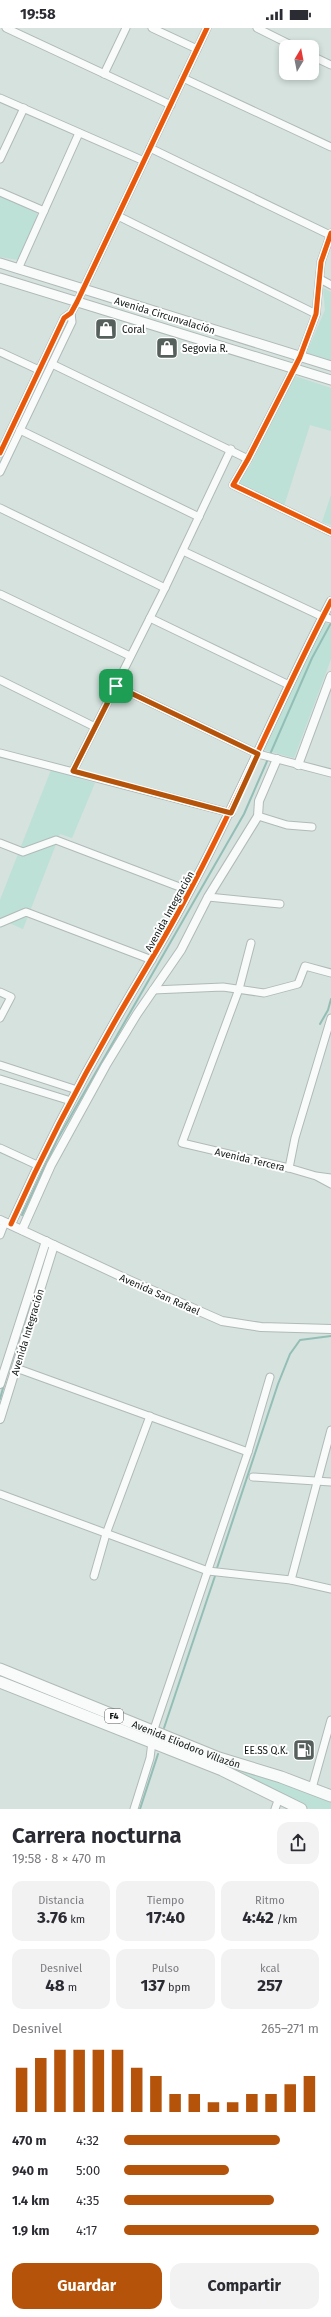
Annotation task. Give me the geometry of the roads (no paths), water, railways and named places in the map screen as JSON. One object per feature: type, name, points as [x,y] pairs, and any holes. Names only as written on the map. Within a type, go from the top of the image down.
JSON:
[{"type":"highway","name":"Avenida Eliodoro Villazón","points":[[0,1669],[152,1737],[301,1809]]},
{"type":"highway","name":"Avenida Eliodoro Villazón","points":[[0,1682],[152,1737],[312,1788],[331,1796]]},
{"type":"main road","name":"Avenida Circunvalación","points":[[0,263],[82,290],[331,366]]},
{"type":"main road","name":"Avenida Circunvalación","points":[[0,278],[331,380]]},
{"type":"street","points":[[6,28],[171,105]]},
{"type":"street","points":[[104,74],[126,28]]},
{"type":"street","points":[[152,28],[197,49]]},
{"type":"street","points":[[0,453],[64,318],[71,313],[77,302],[207,28]]},
{"type":"street","points":[[257,28],[281,40]]},
{"type":"street","points":[[319,59],[331,65]]},
{"type":"street","points":[[183,78],[331,147]]},
{"type":"street","points":[[0,98],[144,162]]},
{"type":"street","points":[[0,159],[24,108]]},
{"type":"street","points":[[18,269],[79,133]]},
{"type":"street","points":[[150,148],[331,234],[321,262],[316,314],[300,357],[248,459],[233,485],[331,532]]},
{"type":"street","points":[[0,192],[44,211]]},
{"type":"street","points":[[118,216],[316,314]]},
{"type":"street","points":[[320,279],[331,285]]},
{"type":"street","points":[[0,472],[2,461],[20,430],[72,322],[71,313]]},
{"type":"street","points":[[0,352],[39,370]]},
{"type":"street","points":[[52,364],[231,449],[248,459]]},
{"type":"street","points":[[20,430],[200,517]]},
{"type":"street","points":[[73,771],[200,517],[231,449]]},
{"type":"street","points":[[0,508],[165,588]]},
{"type":"street","points":[[183,551],[327,618]]},
{"type":"street","points":[[0,594],[130,656]]},
{"type":"street","name":"Avenida Integración","points":[[22,1230],[51,1165],[106,1065],[180,950],[208,898],[258,816],[259,800],[268,757],[289,685],[327,618],[331,601]]},
{"type":"street","points":[[150,618],[289,685]]},
{"type":"street","points":[[298,765],[331,676]]},
{"type":"street","points":[[0,680],[95,727]]},
{"type":"street","points":[[116,686],[268,757],[331,773]]},
{"type":"street","points":[[0,753],[231,813]]},
{"type":"street","name":"Avenida Integración","points":[[5,1222],[77,1090],[152,960],[231,813],[268,757]]},
{"type":"street","points":[[258,816],[288,825],[312,827]]},
{"type":"street","points":[[0,843],[22,852],[56,840],[190,891]]},
{"type":"street","points":[[208,898],[280,904]]},
{"type":"street","points":[[0,923],[26,912],[152,960]]},
{"type":"street","points":[[239,989],[251,943]]},
{"type":"street","points":[[153,990],[223,987],[264,993],[298,984],[305,966],[331,973]]},
{"type":"street","name":"Avenida Tercera","points":[[239,989],[182,1143],[290,1168],[316,1176],[331,1178]]},
{"type":"street","points":[[0,992],[11,997],[0,1018]]},
{"type":"street","points":[[290,1168],[295,1138],[331,1018]]},
{"type":"street","points":[[0,1065],[77,1090]]},
{"type":"street","points":[[0,1079],[71,1101]]},
{"type":"street","points":[[0,1148],[37,1165]]},
{"type":"street","name":"Avenida Tercera","points":[[316,1176],[331,1184]]},
{"type":"street","points":[[0,1235],[5,1222]]},
{"type":"street","name":"Avenida San Rafael","points":[[5,1222],[222,1321],[261,1328],[331,1329]]},
{"type":"street","name":"Avenida Integración","points":[[0,1384],[3,1361],[46,1241]]},
{"type":"street","name":"Avenida Integración","points":[[0,1419],[54,1245]]},
{"type":"street","points":[[16,1368],[248,1452]]},
{"type":"street","points":[[134,1809],[150,1758],[152,1737],[248,1452],[270,1377]]},
{"type":"street","points":[[94,1576],[106,1534],[150,1416]]},
{"type":"street","points":[[291,1580],[331,1430]]},
{"type":"street","points":[[254,1477],[331,1482]]},
{"type":"street","points":[[0,1494],[208,1571],[291,1580],[331,1589]]},
{"type":"street","points":[[312,1788],[331,1720]]},
{"type":"street","points":[[276,1809],[279,1798]]},
{"type":"waterway","points":[[22,1215],[57,1140],[244,814],[312,658],[331,623]]},
{"type":"waterway","points":[[320,1024],[328,1010],[331,999]]},
{"type":"waterway","points":[[9,1369],[46,1255]]},
{"type":"waterway","points":[[217,1568],[278,1384],[290,1354],[300,1340],[331,1336]]},
{"type":"waterway","points":[[0,1399],[6,1377]]},
{"type":"waterway","points":[[164,1728],[215,1576]]},
{"type":"waterway","points":[[140,1809],[158,1754]]},
{"type":"place","name":"Coral","points":[[106,329]]},
{"type":"place","name":"Segovia R.","points":[[167,348]]},
{"type":"place","name":"EE.SS Q.K.","points":[[304,1750]]}]
